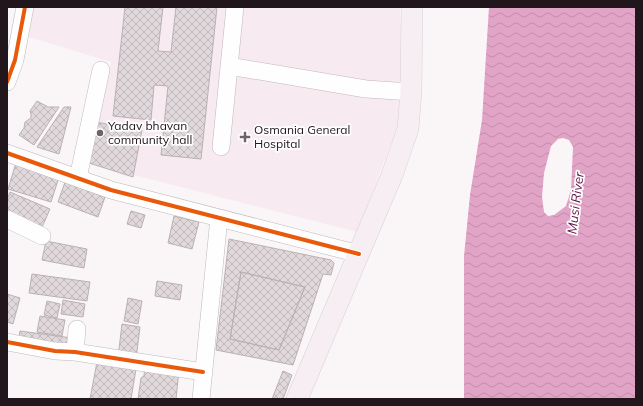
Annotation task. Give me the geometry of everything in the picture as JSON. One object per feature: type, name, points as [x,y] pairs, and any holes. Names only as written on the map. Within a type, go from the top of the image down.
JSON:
[{"type":"main road","points":[[297,399],[392,175],[408,129],[411,92],[412,7]]},
{"type":"street","points":[[7,82],[15,60],[25,7]]},
{"type":"street","points":[[221,147],[235,7]]},
{"type":"street","points":[[229,66],[366,89],[411,92]]},
{"type":"street","points":[[78,178],[101,70]]},
{"type":"street","points":[[7,153],[111,190],[359,254]]},
{"type":"street","points":[[201,399],[219,218]]},
{"type":"street","points":[[7,219],[42,236]]},
{"type":"street","points":[[75,352],[77,329]]},
{"type":"street","points":[[7,342],[55,351],[75,352],[203,372]]},
{"type":"shaded area","name":"Osmania General Hospital","points":[[33,7],[400,7],[404,110],[357,232],[90,164],[111,62],[29,37]]},
{"type":"water","name":"Musi River","points":[[489,7],[636,7],[636,399],[464,399],[464,256],[470,195],[482,120]],"holes":[[[563,138],[569,140],[573,147],[571,190],[566,206],[554,215],[548,216],[544,212],[542,197],[544,173],[551,146],[558,139]]]},
{"type":"building","points":[[125,7],[163,7],[158,51],[171,52],[176,7],[217,7],[201,159],[161,155],[168,86],[154,85],[151,120],[113,116]]},
{"type":"building","points":[[37,101],[48,107],[59,107],[34,145],[19,135],[24,128],[25,122],[31,118],[30,111]]},
{"type":"building","points":[[64,107],[71,107],[59,154],[37,147]]},
{"type":"building","points":[[95,122],[142,130],[133,177],[86,162]]},
{"type":"building","points":[[16,163],[59,177],[51,202],[8,189]]},
{"type":"building","points":[[65,182],[105,197],[98,217],[58,202]]},
{"type":"building","points":[[10,192],[50,209],[40,232],[7,219],[7,200]]},
{"type":"building","points":[[131,211],[145,215],[141,228],[127,224]]},
{"type":"building","points":[[174,216],[199,222],[192,249],[168,243]]},
{"type":"building","points":[[229,239],[331,260],[334,263],[331,275],[323,274],[293,365],[216,350]],"holes":[[[241,272],[305,287],[279,350],[230,339]]]},
{"type":"building","points":[[46,241],[87,249],[84,268],[42,260]]},
{"type":"building","points":[[241,272],[305,287],[279,350],[230,339]]},
{"type":"building","points":[[32,274],[90,282],[87,301],[29,293]]},
{"type":"building","points":[[157,281],[182,285],[180,300],[155,296]]},
{"type":"building","points":[[7,294],[20,298],[13,324],[7,322]]},
{"type":"building","points":[[128,298],[142,301],[138,324],[124,321]]},
{"type":"building","points":[[63,300],[85,304],[83,317],[61,314]]},
{"type":"building","points":[[47,301],[60,304],[57,318],[44,315]]},
{"type":"building","points":[[40,316],[65,320],[62,336],[37,332]]},
{"type":"building","points":[[122,324],[140,327],[136,359],[118,357]]},
{"type":"building","points":[[20,331],[72,338],[70,349],[18,342]]},
{"type":"building","points":[[97,362],[136,369],[131,399],[90,399]]},
{"type":"building","points":[[145,364],[179,370],[176,399],[138,399],[141,378],[144,376]]},
{"type":"building","points":[[283,371],[292,375],[283,399],[272,399]]},
{"type":"cycle path","points":[[7,82],[15,60],[25,7]]},
{"type":"cycle path","points":[[7,153],[111,190],[359,254]]},
{"type":"cycle path","points":[[7,342],[55,351],[75,352],[203,372]]},
{"type":"place","name":"Yadav bhavan community hall","points":[[100,133]]},
{"type":"place","name":"Osmania General Hospital","points":[[245,137]]}]
